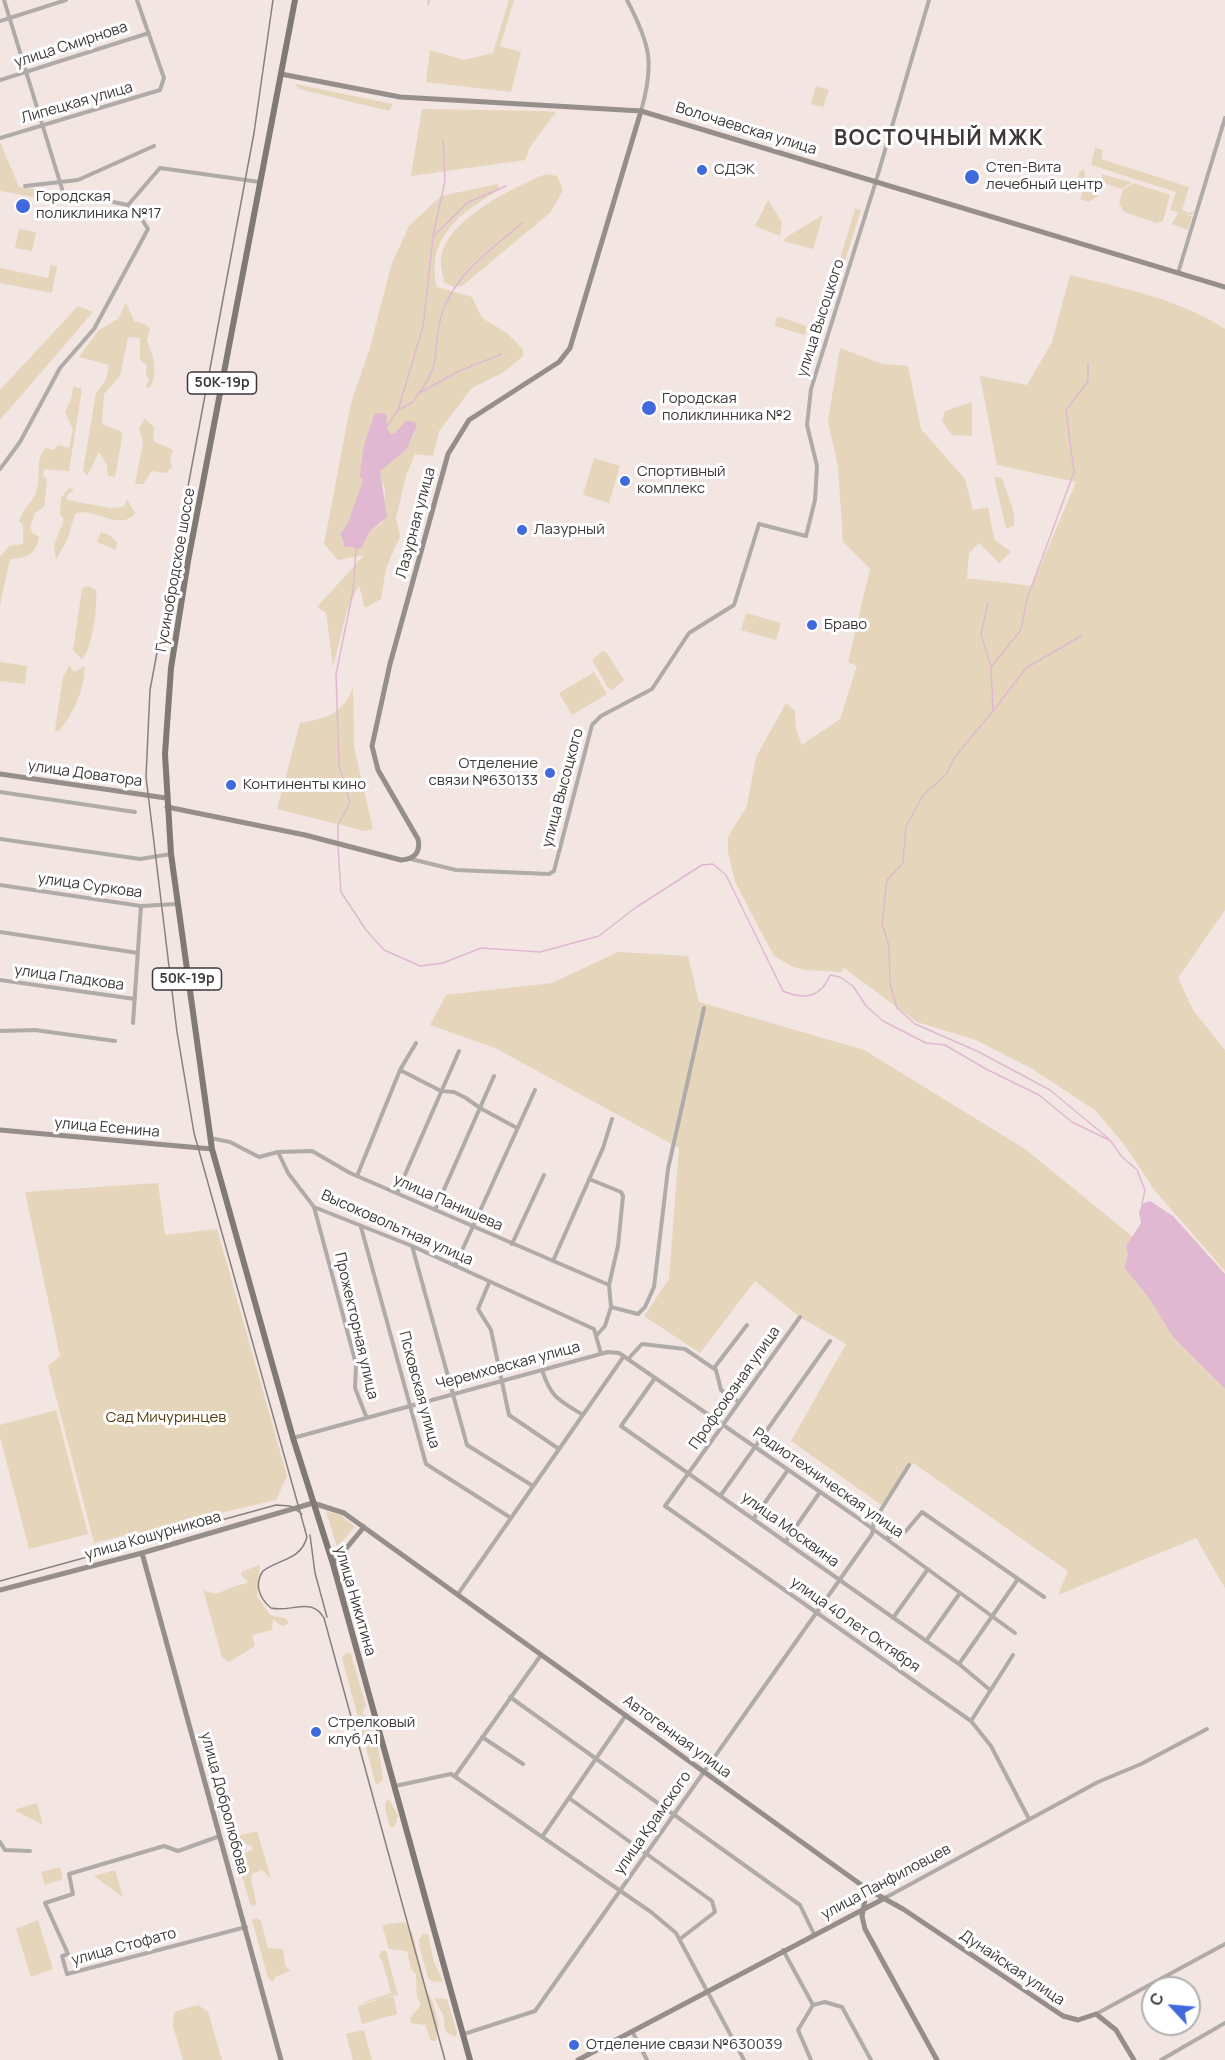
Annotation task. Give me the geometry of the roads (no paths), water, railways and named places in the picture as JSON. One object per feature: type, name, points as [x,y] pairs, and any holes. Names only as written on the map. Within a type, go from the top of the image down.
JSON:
[{"type":"main road","name":"Гусинобродское шоссе","points":[[212,1149],[171,854],[166,798],[166,718],[188,561],[295,0]]},
{"type":"main road","name":"улица Никитина","points":[[212,1149],[293,1438],[333,1564],[470,2060]]},
{"type":"street","points":[[0,469],[20,442],[60,368],[94,329],[140,248],[148,229],[136,210],[128,205],[63,192],[4,0]]},
{"type":"street","points":[[0,21],[66,0]]},
{"type":"street","points":[[137,0],[149,33]]},
{"type":"street","name":"Лазурная улица","points":[[411,859],[420,845],[378,770],[372,746],[373,735],[448,454],[469,420],[559,362],[570,348],[649,82],[649,57],[644,37],[627,0]]},
{"type":"street","name":"улица Высоцкого","points":[[411,859],[456,870],[549,874],[554,871],[592,725],[601,716],[652,689],[688,633],[734,605],[759,524],[806,536],[815,500],[817,466],[807,424],[811,389],[876,181],[929,0]]},
{"type":"street","name":"улица Смирнова","points":[[0,80],[149,33]]},
{"type":"street","name":"Липецкая улица","points":[[0,138],[160,90],[164,78],[149,33]]},
{"type":"street","name":"Волочаевская улица","points":[[281,74],[400,97],[641,111],[1225,287]]},
{"type":"street","points":[[1178,273],[1225,118]]},
{"type":"street","points":[[25,186],[60,184],[78,180],[154,146]]},
{"type":"street","points":[[128,205],[160,168],[260,182]]},
{"type":"street","name":"улица Доватора","points":[[0,774],[166,798]]},
{"type":"street","points":[[0,792],[135,812]]},
{"type":"street","points":[[167,807],[305,835],[401,860],[411,859]]},
{"type":"street","points":[[0,839],[140,859],[171,854]]},
{"type":"street","name":"улица Суркова","points":[[0,885],[141,906],[177,904]]},
{"type":"street","points":[[133,1023],[141,906]]},
{"type":"street","points":[[0,932],[138,952]]},
{"type":"street","name":"улица Гладкова","points":[[0,980],[135,999]]},
{"type":"street","points":[[611,1307],[638,1314],[645,1307],[654,1287],[668,1169],[704,1008]]},
{"type":"street","points":[[0,1032],[35,1030],[115,1041]]},
{"type":"street","points":[[357,1176],[400,1070],[416,1043]]},
{"type":"street","points":[[397,1193],[459,1051]]},
{"type":"street","points":[[400,1070],[441,1091],[454,1092],[517,1128]]},
{"type":"street","points":[[435,1210],[494,1076]]},
{"type":"street","points":[[455,1266],[535,1090]]},
{"type":"street","points":[[553,1261],[612,1119]]},
{"type":"street","name":"улица Есенина","points":[[0,1130],[212,1149]]},
{"type":"street","points":[[210,1138],[230,1142],[259,1157],[278,1152]]},
{"type":"street","name":"улица Панишева","points":[[278,1152],[312,1151],[357,1176],[609,1285]]},
{"type":"street","name":"Высоковольтная улица","points":[[278,1152],[288,1173],[314,1207],[412,1246],[594,1329],[596,1336]]},
{"type":"street","points":[[512,1244],[544,1175]]},
{"type":"street","points":[[589,1179],[621,1192],[622,1196],[618,1246],[609,1285],[611,1307],[604,1326],[596,1336],[602,1354]]},
{"type":"street","name":"Прожекторная улица","points":[[314,1207],[356,1364],[355,1388],[366,1416]]},
{"type":"street","name":"Псковская улица","points":[[361,1227],[426,1464],[511,1518]]},
{"type":"street","points":[[412,1246],[467,1445],[533,1486]]},
{"type":"street","points":[[489,1283],[478,1309],[491,1330],[509,1415],[559,1449]]},
{"type":"street","name":"Профсоюзная улица","points":[[689,1472],[800,1317]]},
{"type":"street","points":[[714,1368],[747,1325]]},
{"type":"street","points":[[721,1495],[830,1341]]},
{"type":"street","points":[[458,1594],[583,1415],[626,1357],[642,1344],[685,1348],[714,1368],[722,1390],[739,1402]]},
{"type":"street","name":"Черемховская улица","points":[[293,1438],[410,1404],[602,1354],[619,1353],[626,1357]]},
{"type":"street","name":"Радиотехническая улица","points":[[626,1357],[885,1538],[1015,1633]]},
{"type":"street","points":[[542,1370],[554,1398],[583,1415]]},
{"type":"street","name":"улица Москвина","points":[[656,1378],[621,1426],[959,1664],[990,1690]]},
{"type":"street","name":"улица Крамского","points":[[463,2034],[535,2011],[839,1580],[873,1530],[874,1521],[909,1465]]},
{"type":"street","points":[[754,1518],[788,1470]]},
{"type":"street","name":"улица 40 лет Октября","points":[[689,1472],[666,1506],[971,1721],[991,1746],[1029,1820]]},
{"type":"street","points":[[786,1541],[820,1492]]},
{"type":"street","name":"Автогенная улица","points":[[313,1503],[335,1509],[364,1527],[867,1889]]},
{"type":"street","name":"улица Кошурникова","points":[[0,1590],[142,1554],[313,1503]]},
{"type":"street","points":[[885,1538],[906,1531],[922,1512],[1044,1597]]},
{"type":"street","points":[[333,1564],[364,1527]]},
{"type":"street","name":"улица Добролюбова","points":[[142,1554],[281,2060]]},
{"type":"street","points":[[893,1618],[928,1569]]},
{"type":"street","points":[[959,1664],[1018,1579]]},
{"type":"street","points":[[926,1641],[960,1592]]},
{"type":"street","points":[[455,1776],[541,1655]]},
{"type":"street","points":[[971,1721],[1013,1655]]},
{"type":"street","points":[[510,1698],[800,1905],[813,1934]]},
{"type":"street","points":[[542,1837],[626,1715]]},
{"type":"street","name":"улица Панфиловцев","points":[[578,2060],[885,1898],[1098,1782],[1141,1764],[1207,1729]]},
{"type":"street","points":[[482,1737],[523,1764]]},
{"type":"street","points":[[395,1786],[452,1774],[651,1912],[680,1939],[744,2060]]},
{"type":"street","points":[[569,1798],[647,1853],[714,1906],[715,1912],[680,1939]]},
{"type":"street","name":"улица Стофато","points":[[221,1836],[178,1851],[164,1846],[69,1874],[73,1894],[45,1903],[68,1954],[62,1956],[67,1974],[246,1927]]},
{"type":"street","points":[[0,1842],[5,1850],[30,1851]]},
{"type":"street","points":[[867,1889],[862,1916],[865,1929],[937,2060]]},
{"type":"street","name":"Дунайская улица","points":[[867,1889],[885,1898],[1057,2013],[1078,2020],[1096,2014]]},
{"type":"street","points":[[1134,2060],[1116,2030],[1096,2014],[1225,1944]]},
{"type":"street","points":[[783,1950],[813,2005]]},
{"type":"street","points":[[811,2060],[798,2030],[813,2005],[825,2002],[842,2007],[871,2060]]},
{"type":"street","points":[[1161,2060],[1225,2023]]},
{"type":"street","points":[[632,2031],[647,2060]]},
{"type":"waterway","points":[[428,4],[429,0]]},
{"type":"waterway","points":[[433,236],[445,181],[443,141]]},
{"type":"waterway","points":[[398,410],[423,327],[433,237],[467,203],[506,186]]},
{"type":"waterway","points":[[418,394],[431,372],[439,323],[449,297],[476,262],[522,223]]},
{"type":"waterway","points":[[386,427],[398,410],[413,402],[418,394],[459,371],[502,354]]},
{"type":"waterway","points":[[992,666],[1021,630],[1027,599],[1074,472],[1066,410],[1088,381],[1088,364]]},
{"type":"waterway","points":[[338,842],[338,825],[350,803],[339,765],[336,674],[353,591],[356,550]]},
{"type":"waterway","points":[[988,603],[981,634],[991,667],[993,711],[954,758],[946,775],[923,795],[906,827],[903,863],[887,880],[882,924],[889,946],[890,983],[897,1008],[915,1024],[977,1051],[1050,1090],[1109,1139]]},
{"type":"waterway","points":[[994,710],[1026,668],[1081,636]]},
{"type":"waterway","points":[[338,847],[341,892],[366,930],[384,950],[420,966],[443,963],[481,948],[540,952],[599,936],[635,908],[702,865],[713,864],[726,875],[783,991],[798,996],[811,995],[822,988],[830,975],[840,977],[853,986],[866,1006],[883,1021],[926,1043],[945,1045],[986,1069],[1039,1095],[1072,1122],[1111,1141],[1121,1156],[1137,1170],[1145,1190],[1142,1204]]},
{"type":"tram line","points":[[273,0],[254,133],[150,690],[146,777],[177,1032],[194,1133],[307,1537],[304,1545],[295,1555],[263,1571],[260,1576],[259,1591],[263,1600],[271,1608],[307,1606],[319,1611],[324,1618],[445,2060]]},
{"type":"tram line","points":[[0,1581],[276,1505],[290,1506],[302,1514]]},
{"type":"tram line","points":[[310,1535],[315,1573],[327,1617]]},
{"type":"place","name":"СДЭК","points":[[702,170]]},
{"type":"place","name":"Степ-Вита лечебный центр","points":[[972,177]]},
{"type":"place","name":"Городская поликлиника №17","points":[[23,206]]},
{"type":"place","name":"Городская поликлинника №2","points":[[649,408]]},
{"type":"place","name":"Спортивный комплекс","points":[[625,481]]},
{"type":"place","name":"Лазурный","points":[[522,530]]},
{"type":"place","name":"Браво","points":[[812,625]]},
{"type":"place","name":"Отделение связи №630133","points":[[550,773]]},
{"type":"place","name":"Континенты кино","points":[[231,785]]},
{"type":"place","name":"Стрелковый клуб А1","points":[[316,1732]]},
{"type":"place","name":"Отделение связи №630039","points":[[574,2045]]},
{"type":"district","name":"ВОСТОЧНЫЙ МЖК","points":[[939,139]]},
{"type":"park label","name":"Сад Мичуринцев","points":[[166,1418]]}]
